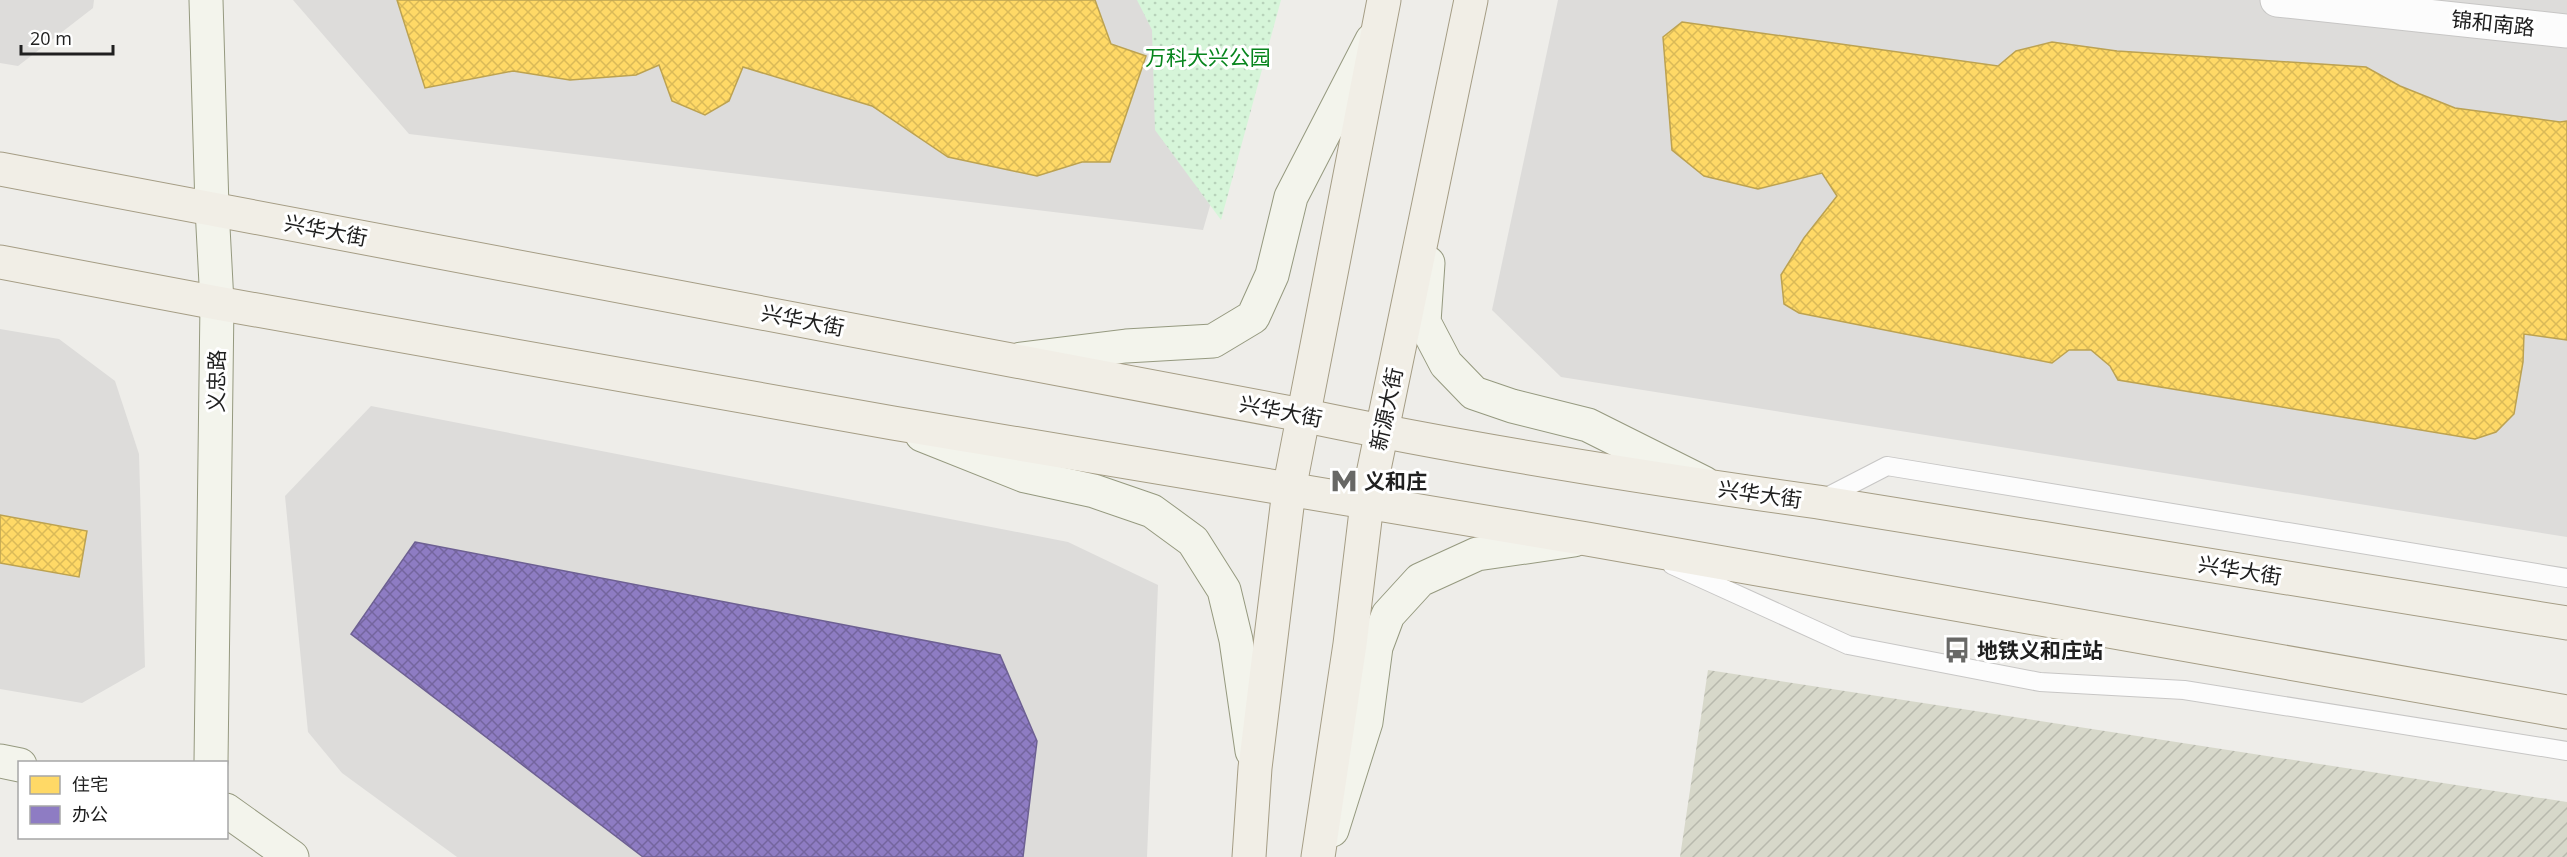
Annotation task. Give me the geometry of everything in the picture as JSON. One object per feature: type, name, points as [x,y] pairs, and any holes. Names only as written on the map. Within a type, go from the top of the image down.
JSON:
[{"type":"main road","name":"义忠路","points":[[206,0],[217,303],[211,761]]},
{"type":"main road","name":"新源大街","points":[[1318,857],[1350,644],[1367,503],[1471,0]]},
{"type":"main road","points":[[1013,360],[1126,346],[1213,341],[1253,317],[1272,274],[1292,197],[1380,15]]},
{"type":"main road","points":[[1249,857],[1255,768],[1289,490],[1380,15]]},
{"type":"main road","points":[[1438,156],[1424,294],[1424,322],[1446,364],[1473,393],[1512,406],[1588,425],[1711,487]]},
{"type":"main road","name":"兴华大街","points":[[0,169],[1382,432],[1711,487],[1818,502],[2567,623]]},
{"type":"main road","points":[[0,262],[217,303],[893,423],[1587,539],[2567,712]]},
{"type":"main road","points":[[893,423],[1026,476],[1094,491],[1152,511],[1193,541],[1224,590],[1236,640],[1255,768]]},
{"type":"main road","points":[[1323,857],[1366,722],[1376,647],[1388,615],[1420,579],[1477,554],[1587,539]]},
{"type":"main road","points":[[0,761],[18,765]]},
{"type":"main road","points":[[228,811],[292,857]]},
{"type":"street","name":"锦和南路","points":[[2277,0],[2567,31]]},
{"type":"lane","points":[[1818,502],[1887,466],[2567,578]]},
{"type":"lane","points":[[1635,548],[1848,645],[2040,682],[2184,690],[2567,751]]},
{"type":"shaded area","points":[[0,0],[94,0],[93,8],[18,66],[0,63]]},
{"type":"shaded area","points":[[293,0],[1270,0],[1203,230],[409,134]]},
{"type":"shaded area","points":[[1558,0],[2567,0],[2567,537],[1561,377],[1492,310]]},
{"type":"shaded area","points":[[0,329],[59,339],[115,381],[139,454],[145,667],[82,703],[0,689]]},
{"type":"shaded area","points":[[371,406],[1068,542],[1158,585],[1147,857],[457,857],[342,773],[308,732],[285,496]]},
{"type":"shaded area","points":[[1708,670],[2567,802],[2567,857],[1680,857]]},
{"type":"green space","name":"万科大兴公园","points":[[1137,0],[1281,0],[1221,220],[1155,130],[1152,30]]},
{"type":"building: 住宅","points":[[397,0],[1095,0],[1111,44],[1146,56],[1110,162],[1082,162],[1037,176],[948,157],[872,106],[743,67],[729,101],[705,115],[672,101],[659,65],[636,75],[570,80],[513,71],[425,88]]},
{"type":"building: 住宅","points":[[1682,22],[1998,66],[2016,51],[2052,42],[2117,51],[2366,67],[2400,86],[2455,108],[2560,122],[2567,121],[2567,340],[2524,334],[2523,362],[2514,414],[2496,432],[2475,439],[2118,380],[2110,366],[2091,350],[2069,350],[2052,363],[1799,313],[1784,304],[1781,275],[1804,238],[1837,196],[1822,173],[1758,189],[1704,176],[1672,150],[1663,37]]},
{"type":"building: 住宅","points":[[0,515],[87,531],[79,577],[0,563]]},
{"type":"building: 办公","points":[[415,542],[1000,655],[1037,741],[1023,857],[643,857],[351,634]]},
{"type":"place","name":"义和庄","points":[[1344,481]]},
{"type":"place","name":"地铁义和庄站","points":[[1957,650]]}]
